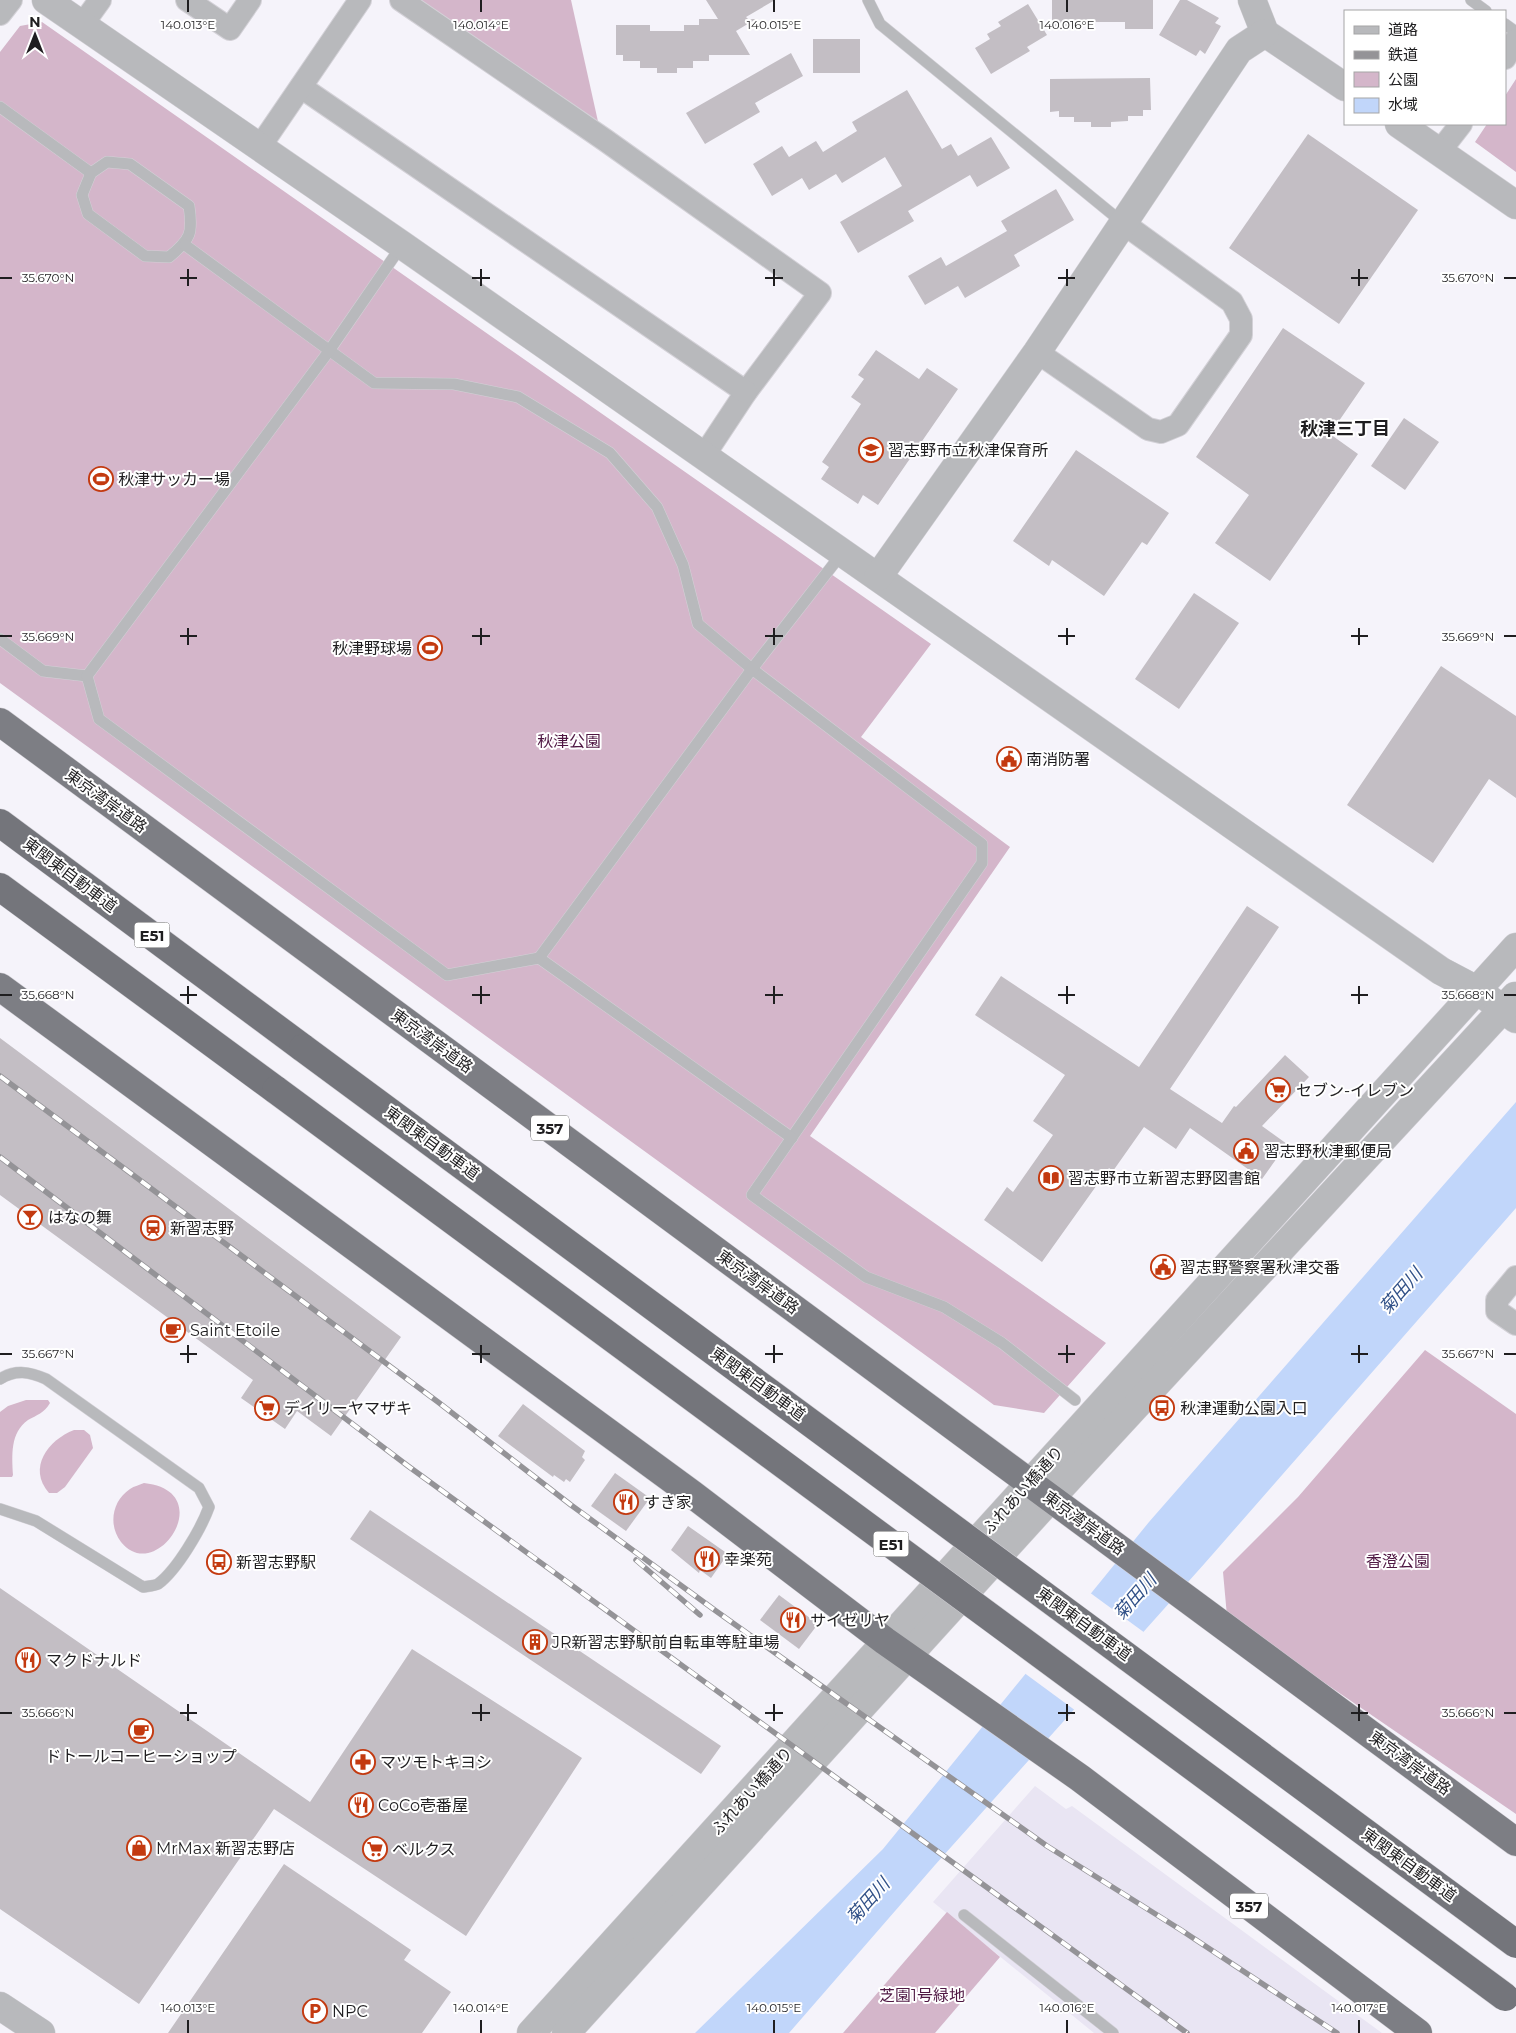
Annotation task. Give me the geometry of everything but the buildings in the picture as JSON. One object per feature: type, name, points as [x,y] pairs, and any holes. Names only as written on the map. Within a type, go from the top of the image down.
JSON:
[{"type":"highway","name":"東京湾岸道路","points":[[0,722],[1516,1842]]},
{"type":"highway","name":"東関東自動車道","points":[[0,823],[1516,1944]]},
{"type":"highway","name":"E51","points":[[0,887],[1511,2001]]},
{"type":"highway","name":"357","points":[[0,986],[692,1494],[885,1641],[1080,1778],[1418,2033]]},
{"type":"street","points":[[0,14],[11,0]]},
{"type":"street","points":[[46,0],[843,552],[1432,965],[1512,1008]]},
{"type":"street","points":[[82,25],[100,0]]},
{"type":"street","points":[[187,0],[230,29],[250,0]]},
{"type":"street","points":[[259,148],[360,0]]},
{"type":"street","points":[[401,0],[605,140],[820,293],[746,392],[703,456]]},
{"type":"street","points":[[1252,0],[1265,33],[1344,86]]},
{"type":"street","points":[[878,578],[1037,352],[1239,50],[1265,33]]},
{"type":"street","points":[[1506,56],[1516,40]]},
{"type":"street","points":[[301,87],[746,392]]},
{"type":"street","points":[[1401,125],[1516,205]]},
{"type":"street","points":[[1440,151],[1460,125]]},
{"type":"street","points":[[1037,352],[1148,429],[1161,432],[1178,425],[1241,335],[1241,319],[1232,302],[1123,223]]},
{"type":"street","name":"ふれあい橋通り","points":[[566,2033],[908,1657],[1040,1491],[1516,947]]},
{"type":"street","name":"ふれあい橋通り","points":[[531,2033],[790,1749],[885,1641],[1040,1491],[1512,1008]]},
{"type":"street","points":[[1516,1277],[1496,1300],[1497,1311],[1516,1324]]},
{"type":"street","points":[[0,2006],[41,2033]]},
{"type":"lane","points":[[868,0],[880,24],[1123,223]]},
{"type":"lane","points":[[1471,0],[1485,10]]},
{"type":"lane","points":[[0,107],[91,173]]},
{"type":"lane","points":[[107,162],[130,164],[189,206],[192,227],[185,244],[169,257],[145,256],[88,214],[82,195],[91,173],[107,162]]},
{"type":"lane","points":[[185,244],[374,383],[454,384],[518,397],[610,453],[657,507],[683,565],[698,624],[752,669],[982,844],[982,863],[752,1195],[866,1277],[944,1307],[1002,1343],[1075,1400]]},
{"type":"lane","points":[[87,676],[329,351],[402,245]]},
{"type":"lane","points":[[87,676],[99,719],[447,975],[540,958],[752,669],[843,552]]},
{"type":"lane","points":[[0,639],[44,672],[87,676]]},
{"type":"lane","points":[[540,958],[792,1138]]},
{"type":"lane","points":[[0,1379],[20,1371],[32,1373],[46,1379],[199,1488],[210,1507],[203,1524],[174,1567],[157,1585],[143,1587],[36,1521],[0,1509]]},
{"type":"lane","points":[[964,1915],[1113,2033]]},
{"type":"shaded area","points":[[1035,1786],[1066,1809],[1072,1806],[1382,2033],[1094,2033],[933,1902]]},
{"type":"green space","points":[[419,0],[571,0],[599,126]]},
{"type":"green space","name":"秋津公園","points":[[42,22],[931,644],[861,737],[1010,847],[810,1136],[1106,1343],[1044,1413],[994,1405],[0,683],[0,52],[20,26]]},
{"type":"green space","points":[[1516,79],[1516,172],[1475,142],[1486,125],[1506,125],[1506,94]]},
{"type":"green space","name":"香澄公園","points":[[1425,1350],[1516,1414],[1516,1814],[1227,1616],[1223,1572],[1298,1497]]},
{"type":"green space","points":[[26,1400],[48,1400],[50,1403],[43,1411],[22,1425],[13,1445],[13,1475],[12,1477],[0,1477],[0,1412],[8,1406]]},
{"type":"green space","points":[[74,1430],[84,1430],[90,1435],[93,1448],[65,1487],[57,1493],[49,1493],[43,1484],[40,1465],[49,1448],[56,1441]]},
{"type":"green space","points":[[144,1483],[166,1490],[177,1502],[179,1517],[174,1532],[164,1545],[150,1552],[135,1552],[121,1542],[114,1528],[113,1521],[119,1500],[132,1488]]},
{"type":"green space","name":"芝園1号緑地","points":[[947,1912],[1000,1957],[935,2033],[843,2033]]},
{"type":"water","name":"菊田川","points":[[1516,1102],[1516,1208],[1205,1563],[935,1865],[789,2033],[695,2033],[883,1849],[1149,1522]]},
{"type":"pier","points":[[1089,1592],[1145,1633],[1076,1711],[1023,1672]]},
{"type":"railway","points":[[0,1076],[438,1402],[571,1505],[716,1611],[1047,1846],[1181,1930],[1337,2033]]},
{"type":"railway","points":[[0,1157],[408,1466],[1187,2033]]},
{"type":"railway","points":[[636,1560],[700,1615]]},
{"type":"place","name":"習志野市立秋津保育所","points":[[871,450]]},
{"type":"place","name":"秋津サッカー場","points":[[101,479]]},
{"type":"place","name":"秋津野球場","points":[[430,648]]},
{"type":"place","name":"南消防署","points":[[1009,759]]},
{"type":"place","name":"セブン-イレブン","points":[[1278,1090]]},
{"type":"place","name":"習志野秋津郵便局","points":[[1246,1151]]},
{"type":"place","name":"習志野市立新習志野図書館","points":[[1051,1178]]},
{"type":"place","name":"はなの舞","points":[[30,1217]]},
{"type":"place","name":"新習志野","points":[[153,1228]]},
{"type":"place","name":"習志野警察署秋津交番","points":[[1163,1267]]},
{"type":"place","name":"Saint Etoile","points":[[173,1330]]},
{"type":"place","name":"デイリーヤマザキ","points":[[267,1408]]},
{"type":"place","name":"秋津運動公園入口","points":[[1162,1408]]},
{"type":"place","name":"すき家","points":[[626,1502]]},
{"type":"place","name":"幸楽苑","points":[[707,1559]]},
{"type":"place","name":"新習志野駅","points":[[219,1562]]},
{"type":"place","name":"サイゼリヤ","points":[[793,1620]]},
{"type":"place","name":"JR新習志野駅前自転車等駐車場","points":[[535,1642]]},
{"type":"place","name":"マクドナルド","points":[[28,1660]]},
{"type":"place","name":"ドトールコーヒーショップ","points":[[141,1731]]},
{"type":"place","name":"マツモトキヨシ","points":[[363,1762]]},
{"type":"place","name":"CoCo壱番屋","points":[[361,1805]]},
{"type":"place","name":"MrMax 新習志野店","points":[[139,1848]]},
{"type":"place","name":"ベルクス","points":[[375,1849]]},
{"type":"place","name":"NPC","points":[[315,2011]]},
{"type":"district","name":"秋津三丁目","points":[[1345,429]]}]
